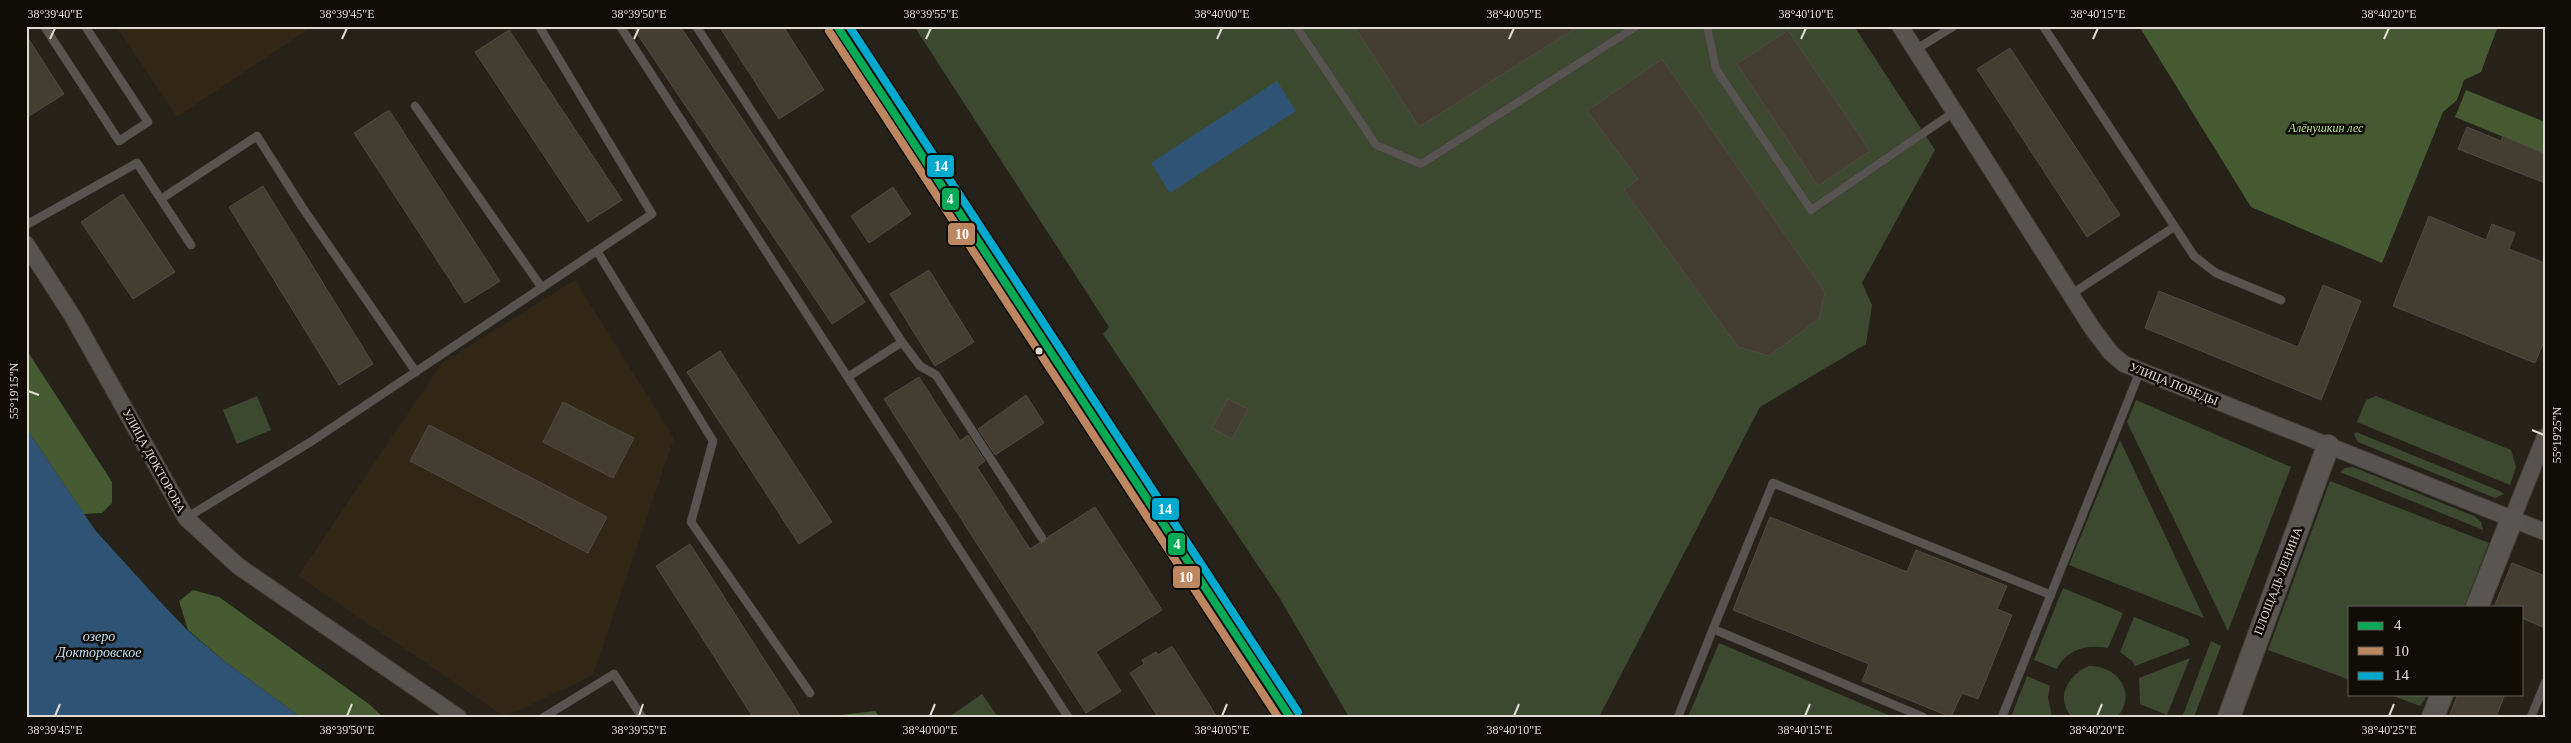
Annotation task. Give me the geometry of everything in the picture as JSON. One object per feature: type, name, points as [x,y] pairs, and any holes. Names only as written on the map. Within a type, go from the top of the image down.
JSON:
[{"type":"main road","points":[[837,26],[1290,717]]},
{"type":"main road","name":"ПЛОЩАДЬ ЛЕНИНА","points":[[2228,717],[2328,446]]},
{"type":"main road","points":[[2476,606],[2512,519]]},
{"type":"main road","points":[[2433,717],[2441,696]]},
{"type":"street","name":"УЛИЦА ПОБЕДЫ","points":[[1900,26],[2070,295],[2111,353],[2124,364],[2140,372],[2545,532]]},
{"type":"street","name":"УЛИЦА ДОКТОРОВА","points":[[26,244],[73,317],[186,518],[238,566],[458,717]]},
{"type":"street","points":[[2512,519],[2545,437]]},
{"type":"lane","points":[[44,26],[120,141],[148,122],[85,26]]},
{"type":"lane","points":[[186,518],[312,441],[652,214],[539,26]]},
{"type":"lane","points":[[620,26],[1068,717]]},
{"type":"lane","points":[[696,26],[902,342],[920,366],[936,375],[1042,538]]},
{"type":"lane","points":[[1296,26],[1376,145],[1421,164],[1637,26]]},
{"type":"lane","points":[[1707,26],[1716,69],[1811,210],[1954,112]]},
{"type":"lane","points":[[1915,50],[1954,26]]},
{"type":"lane","points":[[2043,26],[2194,256],[2216,273],[2281,300]]},
{"type":"lane","points":[[415,106],[542,288]]},
{"type":"lane","points":[[161,200],[257,136],[302,207],[416,372]]},
{"type":"lane","points":[[26,225],[137,163],[191,245]]},
{"type":"lane","points":[[2070,295],[2174,227]]},
{"type":"lane","points":[[597,251],[713,441],[691,522],[810,693]]},
{"type":"lane","points":[[848,377],[902,342]]},
{"type":"lane","points":[[2002,717],[2140,372]]},
{"type":"lane","points":[[1678,717],[1773,484],[2050,595]]},
{"type":"lane","points":[[1714,629],[1923,717]]},
{"type":"lane","points":[[544,717],[614,674],[642,717]]},
{"type":"lane","points":[[2531,717],[2545,683]]},
{"type":"shaded area","points":[[116,26],[313,26],[177,117]]},
{"type":"shaded area","points":[[575,280],[674,438],[593,675],[505,717],[298,576],[442,363]]},
{"type":"green space","points":[[914,26],[1854,26],[1935,150],[1862,283],[1872,305],[1866,344],[1760,407],[1599,717],[1349,717],[1279,597],[1103,334],[1109,327]]},
{"type":"green space","name":"Алёнушкин лес","points":[[2139,26],[2498,26],[2481,72],[2464,80],[2457,100],[2443,112],[2382,263],[2251,207]]},
{"type":"green space","points":[[2466,90],[2545,122],[2545,154],[2455,117]]},
{"type":"green space","points":[[26,349],[112,482],[112,503],[102,513],[84,514],[26,428]]},
{"type":"green space","points":[[257,396],[271,430],[237,444],[223,410]]},
{"type":"green space","points":[[2376,396],[2511,450],[2516,467],[2510,485],[2357,422],[2366,400]]},
{"type":"green space","points":[[2136,400],[2291,467],[2228,631],[2127,422]]},
{"type":"green space","points":[[2356,432],[2504,494],[2495,498],[2358,442],[2354,434]]},
{"type":"green space","points":[[2120,440],[2204,618],[2069,565]]},
{"type":"green space","points":[[2353,467],[2474,516],[2481,522],[2483,530],[2340,472],[2345,468]]},
{"type":"green space","points":[[2330,481],[2489,543],[2464,606],[2348,606],[2348,679],[2268,650]]},
{"type":"green space","points":[[2063,588],[2123,613],[2108,648],[2093,647],[2078,650],[2066,657],[2057,669],[2034,660]]},
{"type":"green space","points":[[193,590],[219,597],[369,704],[383,717],[300,717],[224,661],[188,630],[179,601]]},
{"type":"green space","points":[[2134,617],[2188,639],[2190,645],[2135,666],[2132,661],[2120,652]]},
{"type":"green space","points":[[2211,641],[2221,646],[2194,717],[2183,715]]},
{"type":"green space","points":[[1719,643],[1893,717],[1688,717]]},
{"type":"green space","points":[[2190,658],[2167,715],[2140,704],[2139,678]]},
{"type":"green space","points":[[2089,666],[2108,670],[2116,675],[2121,682],[2125,690],[2125,699],[2123,708],[2117,717],[2072,717],[2067,710],[2064,702],[2066,687],[2075,675]]},
{"type":"green space","points":[[2027,676],[2050,686],[2048,697],[2052,717],[2011,717]]},
{"type":"green space","points":[[982,694],[998,717],[949,717]]},
{"type":"green space","points":[[2393,696],[2427,696],[2420,706]]},
{"type":"green space","points":[[875,711],[880,717],[824,717]]},
{"type":"water","points":[[1277,81],[1296,111],[1170,193],[1151,163]]},
{"type":"water","name":"озеро Докторовское","points":[[26,428],[95,530],[187,630],[224,661],[300,717],[26,717]]},
{"type":"building","points":[[632,26],[680,26],[865,302],[832,324]]},
{"type":"building","points":[[719,26],[783,26],[824,90],[779,119]]},
{"type":"building","points":[[1354,26],[1579,26],[1419,127]]},
{"type":"building","points":[[509,30],[622,200],[588,222],[475,52]]},
{"type":"building","points":[[1788,30],[1870,151],[1818,186],[1737,64]]},
{"type":"building","points":[[26,35],[64,94],[26,118]]},
{"type":"building","points":[[2010,48],[2120,215],[2087,237],[1977,69]]},
{"type":"building","points":[[1662,59],[1825,292],[1819,319],[1769,356],[1738,347],[1624,190],[1638,179],[1587,111]]},
{"type":"building","points":[[389,110],[500,281],[465,303],[354,133]]},
{"type":"building","points":[[2467,127],[2501,141],[2503,136],[2545,154],[2545,183],[2458,149]]},
{"type":"building","points":[[263,186],[373,364],[339,385],[229,207]]},
{"type":"building","points":[[893,187],[911,214],[869,243],[851,216]]},
{"type":"building","points":[[123,194],[175,272],[133,299],[81,222]]},
{"type":"building","points":[[2429,216],[2486,240],[2492,224],[2515,233],[2509,249],[2545,263],[2545,339],[2535,363],[2393,306]]},
{"type":"building","points":[[929,270],[974,342],[935,366],[890,294]]},
{"type":"building","points":[[2323,285],[2361,301],[2321,400],[2145,328],[2159,291],[2298,347]]},
{"type":"building","points":[[720,351],[832,522],[799,544],[687,372]]},
{"type":"building","points":[[919,377],[960,441],[968,435],[985,461],[977,467],[1030,549],[1039,543],[1045,542],[1048,537],[1095,507],[1162,610],[1096,652],[1121,691],[1086,713],[884,399]]},
{"type":"building","points":[[1026,395],[1044,423],[995,455],[978,429]]},
{"type":"building","points":[[1228,399],[1248,409],[1232,439],[1212,428]]},
{"type":"building","points":[[563,402],[634,438],[613,478],[543,442]]},
{"type":"building","points":[[429,425],[607,517],[588,553],[410,461]]},
{"type":"building","points":[[1770,517],[1907,572],[1916,550],[2007,586],[1997,609],[2012,615],[1978,699],[1962,693],[1951,717],[1862,681],[1869,664],[1733,610]]},
{"type":"building","points":[[690,544],[801,717],[753,717],[656,566]]},
{"type":"building","points":[[2512,563],[2545,576],[2545,628],[2524,619],[2524,606],[2494,606]]},
{"type":"building","points":[[1172,646],[1217,717],[1158,717],[1130,673],[1144,664],[1142,660],[1156,652],[1158,655]]},
{"type":"building","points":[[2457,696],[2504,696],[2496,717],[2449,717]]},
{"type":"transit line","name":"4","points":[[837,26],[1290,717]]},
{"type":"transit line","name":"14","points":[[849,26],[1298,712]]},
{"type":"transit line","name":"10","points":[[829,31],[1278,717]]}]
